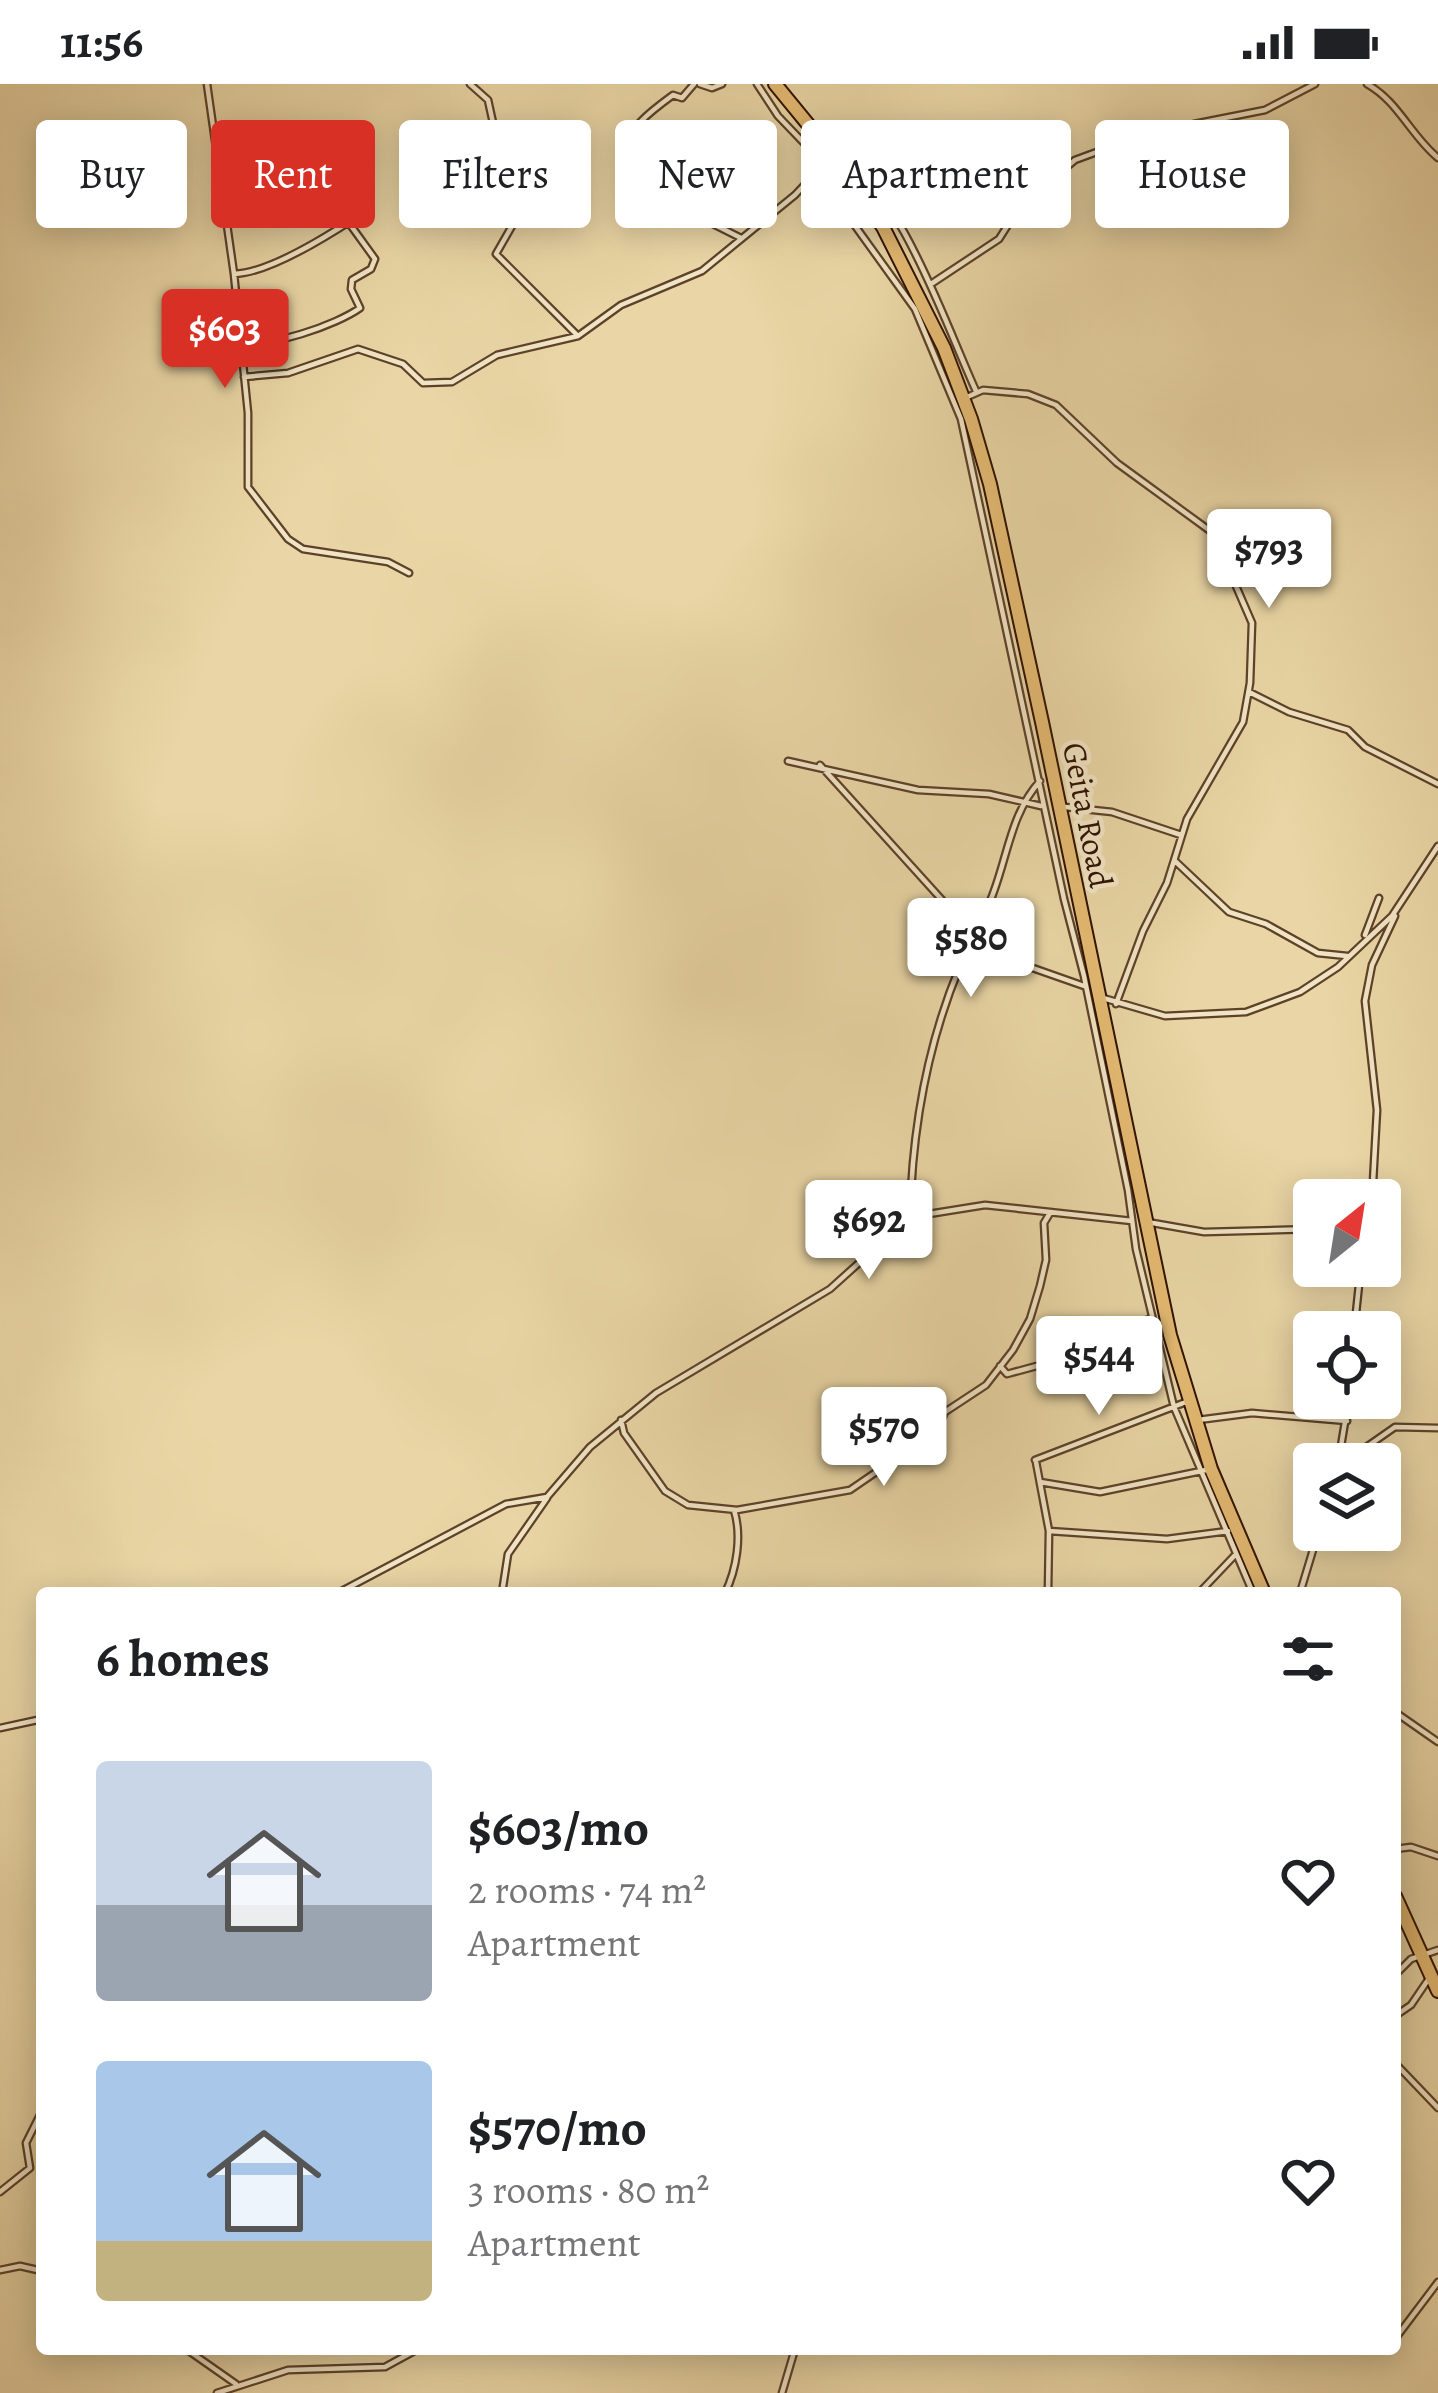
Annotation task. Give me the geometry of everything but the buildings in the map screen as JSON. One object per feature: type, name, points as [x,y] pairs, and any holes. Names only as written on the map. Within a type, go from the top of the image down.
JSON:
[{"type":"highway","name":"Geita Road","points":[[776,84],[802,120]]},
{"type":"highway","name":"Geita Road","points":[[879,228],[904,265],[963,400],[990,484],[1051,807],[1181,1404],[1194,1421],[1206,1470],[1261,1587]]},
{"type":"highway","points":[[1401,1905],[1431,1952],[1438,1991]]},
{"type":"street","points":[[207,84],[235,274],[248,487],[288,538],[309,551],[388,562],[409,573]]},
{"type":"street","points":[[470,84],[488,100],[497,141],[537,169],[520,190],[524,205],[496,254],[578,336]]},
{"type":"street","points":[[722,84],[712,88],[697,84],[682,98],[674,95],[644,117],[623,146],[620,159],[641,188],[741,238]]},
{"type":"street","points":[[758,84],[778,116],[801,134]]},
{"type":"street","points":[[931,284],[999,239],[1020,206],[1075,160],[1113,146],[1171,138],[1198,123],[1264,110],[1315,84]]},
{"type":"street","points":[[1367,84],[1386,97],[1417,140],[1438,158]]},
{"type":"street","points":[[244,377],[288,373],[358,349],[403,364],[423,383],[452,382],[496,355],[578,336],[621,305],[702,271],[801,182]]},
{"type":"street","points":[[235,274],[270,264],[339,228]]},
{"type":"street","points":[[240,339],[248,343],[277,340],[340,320],[359,308],[352,280],[371,269],[375,255],[353,228]]},
{"type":"street","points":[[856,228],[921,321],[961,418],[1040,782],[1051,807]]},
{"type":"street","points":[[896,228],[931,284],[976,392]]},
{"type":"street","points":[[963,400],[976,392],[1028,394],[1050,401],[1124,468],[1214,532],[1252,623],[1243,722],[1197,796],[1116,1004]]},
{"type":"street","points":[[1249,692],[1289,712],[1348,730],[1365,747],[1438,784]]},
{"type":"street","points":[[788,761],[918,790],[1101,809],[1181,835]]},
{"type":"street","points":[[820,765],[989,953],[1154,1015],[1246,1012],[1313,985],[1397,910]]},
{"type":"street","points":[[910,1217],[916,1129],[927,1071],[1024,802],[1040,782]]},
{"type":"street","points":[[1373,1179],[1377,1110],[1365,1001],[1374,958],[1397,910],[1438,846]]},
{"type":"street","points":[[1175,861],[1229,912],[1266,924],[1312,951],[1348,956]]},
{"type":"street","points":[[1363,940],[1379,898]]},
{"type":"street","points":[[503,1587],[511,1547],[590,1447],[664,1387],[830,1289],[910,1217],[986,1204],[1204,1232],[1293,1230]]},
{"type":"street","points":[[622,1420],[628,1438],[665,1491],[688,1505],[734,1510],[850,1490],[936,1431],[945,1412],[986,1385],[1000,1366],[1033,1310],[1046,1263],[1043,1223],[1052,1211]]},
{"type":"street","points":[[1040,1483],[1100,1492],[1206,1470],[1154,1318],[1140,1221]]},
{"type":"street","points":[[1000,1366],[1007,1374],[1088,1352],[1116,1332],[1154,1318]]},
{"type":"street","points":[[1048,1587],[1049,1531],[1035,1460],[1181,1404]]},
{"type":"street","points":[[1194,1421],[1252,1413],[1347,1421],[1343,1443]]},
{"type":"street","points":[[1371,1443],[1395,1427],[1438,1428]]},
{"type":"street","points":[[349,1587],[499,1508],[547,1497]]},
{"type":"street","points":[[726,1587],[736,1564],[739,1527],[734,1510]]},
{"type":"street","points":[[1049,1531],[1167,1539],[1232,1530]]},
{"type":"street","points":[[1204,1587],[1241,1550],[1251,1587]]},
{"type":"street","points":[[1302,1587],[1313,1551]]},
{"type":"street","points":[[1401,1716],[1438,1742]]},
{"type":"street","points":[[0,1728],[36,1720]]},
{"type":"street","points":[[1401,1848],[1438,1856]]},
{"type":"street","points":[[1401,1972],[1431,1952]]},
{"type":"street","points":[[1401,2011],[1434,1970]]},
{"type":"street","points":[[1401,2069],[1438,2108]]},
{"type":"street","points":[[0,2192],[30,2168],[26,2143],[36,2123]]},
{"type":"street","points":[[0,2270],[20,2266],[36,2270]]},
{"type":"street","points":[[1401,2331],[1438,2282]]},
{"type":"street","points":[[195,2355],[236,2384]]},
{"type":"street","points":[[218,2393],[296,2368],[385,2368],[408,2355]]},
{"type":"street","points":[[782,2393],[793,2355]]}]
